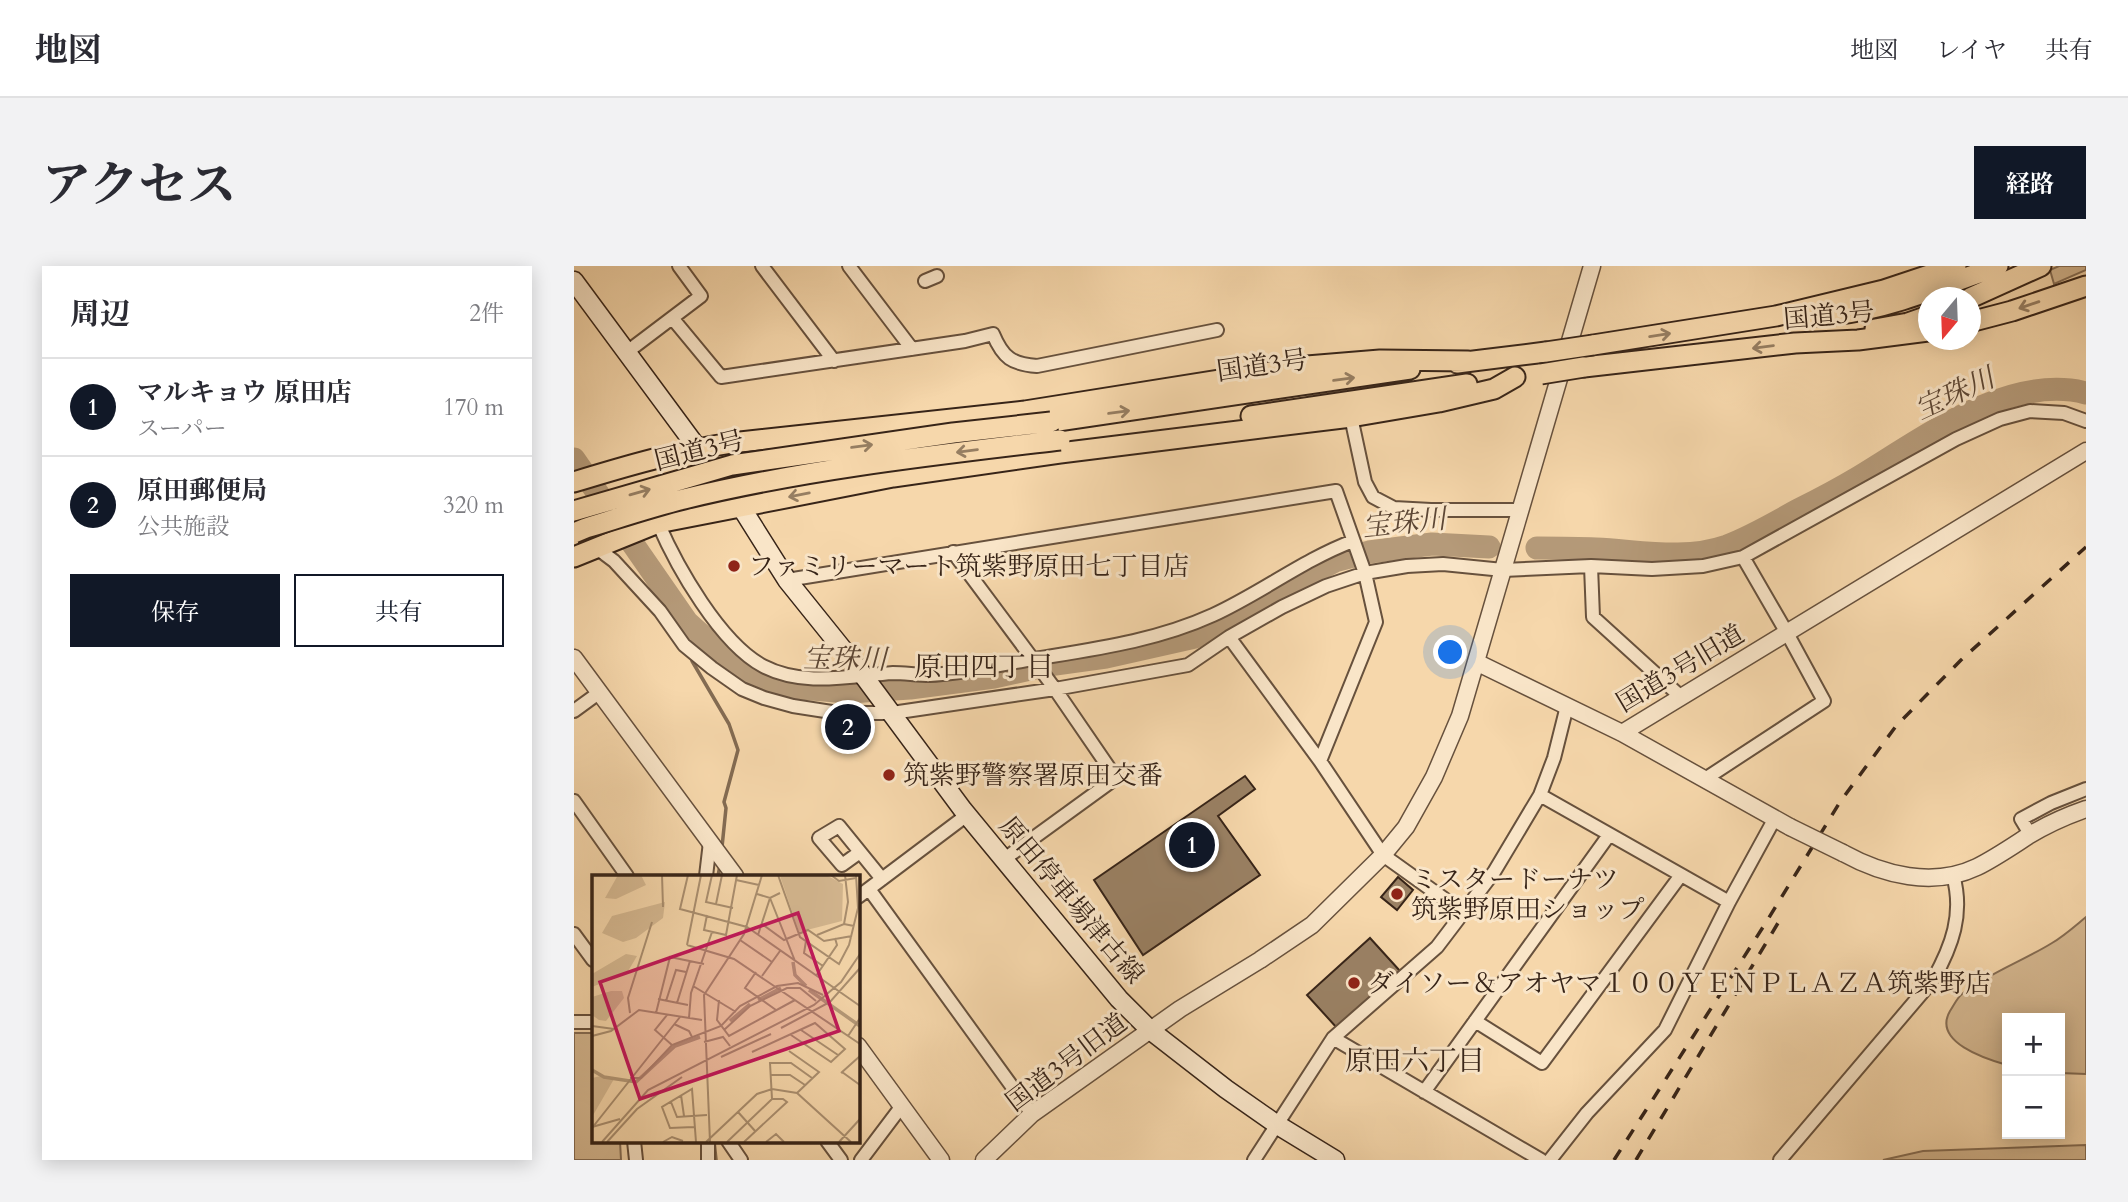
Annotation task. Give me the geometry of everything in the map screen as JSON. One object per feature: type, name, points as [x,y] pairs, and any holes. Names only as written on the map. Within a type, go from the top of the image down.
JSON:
[{"type":"main road","name":"国道3号","points":[[574,511],[732,466],[953,433],[1057,438],[1468,361],[1546,352],[1776,316],[1884,290],[1956,266]]},
{"type":"main road","points":[[1776,316],[1832,316],[1864,309],[1924,292],[1998,266]]},
{"type":"main road","points":[[1981,293],[2041,266]]},
{"type":"main road","name":"原田停車場津古線","points":[[574,281],[741,507],[787,580],[864,676],[967,815],[1119,999],[1150,1030],[1226,1089],[1335,1160]]},
{"type":"main road","points":[[1981,319],[2086,286]]},
{"type":"main road","points":[[1795,343],[1918,320]]},
{"type":"main road","name":"国道3号","points":[[574,533],[682,499],[830,470],[1057,438],[1276,412],[1584,367],[1918,332]]},
{"type":"main road","points":[[574,482],[698,448],[1025,411],[1307,366],[1380,359],[1468,361]]},
{"type":"main road","points":[[574,558],[650,526],[893,477],[1035,457],[1057,438],[1351,417],[1439,402],[1494,389],[1515,377]]},
{"type":"main road","points":[[574,543],[682,499]]},
{"type":"street","points":[[627,352],[701,296],[679,266]]},
{"type":"street","points":[[762,266],[834,361]]},
{"type":"street","points":[[849,266],[912,349]]},
{"type":"street","points":[[1476,662],[1592,266]]},
{"type":"street","points":[[673,319],[721,377],[965,341],[993,334],[1000,350],[1010,359],[1021,365],[1037,366],[1217,330]]},
{"type":"street","points":[[602,546],[660,611],[684,645],[742,689],[793,706],[838,713],[892,713],[1055,689],[1188,665],[1228,636],[1293,602],[1326,586],[1365,573],[1407,566],[1443,564],[1503,570],[1591,566],[1652,569],[1703,566],[1743,558],[1956,439],[2000,419],[2030,411],[2064,413],[2086,421]]},
{"type":"street","points":[[1351,417],[1365,482],[1373,497],[1394,508],[1520,510]]},
{"type":"street","name":"国道3号旧道","points":[[984,1160],[1032,1114],[1180,1009],[1312,925],[1382,855],[1406,827],[1434,777],[1460,716],[1476,662],[1622,733],[2086,451]]},
{"type":"street","points":[[787,580],[1336,491],[1365,573],[1376,622],[1320,761]]},
{"type":"street","points":[[650,526],[668,546],[701,601],[737,649],[762,666],[790,677],[827,679],[895,673],[929,675],[971,671],[1119,646],[1214,615],[1317,556],[1353,541]]},
{"type":"street","points":[[953,552],[1055,689],[1116,778],[1003,860]]},
{"type":"street","points":[[1704,779],[1824,701],[1743,558]]},
{"type":"street","points":[[1591,566],[1593,617],[1680,696]]},
{"type":"street","points":[[1228,636],[1320,761],[1382,855],[1464,914]]},
{"type":"street","points":[[574,658],[734,875]]},
{"type":"street","points":[[574,711],[600,692]]},
{"type":"street","points":[[1254,1160],[1333,1038],[1437,947],[1494,872],[1540,795],[1554,758],[1567,706]]},
{"type":"street","points":[[1622,733],[1790,827],[1867,867],[1888,874],[1931,878],[1954,875],[1986,862],[2030,834],[2086,808]]},
{"type":"street","points":[[2030,834],[2021,819],[2086,789]]},
{"type":"street","points":[[1540,795],[1730,902]]},
{"type":"street","points":[[574,801],[626,875]]},
{"type":"street","points":[[859,896],[967,815]]},
{"type":"street","points":[[1550,1160],[1587,1113],[1665,1030],[1775,818]]},
{"type":"street","points":[[1424,1092],[1609,835]]},
{"type":"street","points":[[706,875],[710,842]]},
{"type":"street","points":[[860,852],[882,879]]},
{"type":"street","points":[[1475,1021],[1542,1063],[1681,875]]},
{"type":"street","points":[[1780,1160],[1933,980],[1948,954],[1954,932],[1958,910],[1954,875]]},
{"type":"street","points":[[869,889],[1032,1114]]},
{"type":"street","points":[[574,934],[592,956]]},
{"type":"street","points":[[574,1022],[592,1022]]},
{"type":"street","points":[[1333,1038],[1541,1160]]},
{"type":"street","points":[[859,1047],[941,1160]]},
{"type":"street","points":[[861,1160],[901,1107]]},
{"type":"street","points":[[634,1142],[636,1160]]},
{"type":"street","points":[[708,1142],[708,1160]]},
{"type":"street","points":[[729,1142],[741,1160]]},
{"type":"street","points":[[828,1142],[841,1160]]},
{"type":"shaded area","points":[[2059,266],[2086,266],[2086,270],[2054,284],[2050,270]]},
{"type":"shaded area","points":[[2086,917],[2086,1074],[2065,1073],[2065,1013],[2002,1013],[2002,1063],[1975,1053],[1955,1040],[1948,1032],[1946,1022],[1960,996],[2069,931]]},
{"type":"shaded area","points":[[574,1033],[592,1033],[592,1142],[620,1142],[621,1160],[574,1160]]},
{"type":"shaded area","points":[[2086,1145],[2086,1160],[1883,1160],[1923,1151]]},
{"type":"building","points":[[1245,776],[1255,789],[1218,816],[1260,875],[1143,955],[1094,880]]},
{"type":"building","name":"ミスタードーナツ 筑紫野原田ショップ","points":[[1398,877],[1413,890],[1397,910],[1381,897]]},
{"type":"building","name":"ダイソー＆アオヤマ１００ＹＥＮＰＬＡＺＡ筑紫野店","points":[[1370,938],[1400,971],[1337,1028],[1307,995]]},
{"type":"waterway","name":"宝珠川","points":[[1537,548],[1662,554],[1711,551],[1754,534],[1836,490],[1967,413],[2027,392],[2057,389],[2086,393]]},
{"type":"waterway","name":"宝珠川","points":[[574,459],[687,622],[735,665],[776,684],[799,688],[849,692],[910,688],[994,677],[1048,665],[1106,657],[1195,637],[1229,616],[1335,561],[1369,552],[1432,544],[1489,547]]},
{"type":"waterway","points":[[694,647],[696,631]]},
{"type":"waterway","points":[[693,655],[692,661],[729,724],[738,750],[724,802],[726,808],[722,847]]},
{"type":"waterway","points":[[718,875],[720,865]]},
{"type":"waterway","points":[[714,1142],[716,1160]]},
{"type":"railway","points":[[1614,1160],[1840,802],[1896,726],[1961,660],[2086,547]]},
{"type":"railway","points":[[1636,1160],[1778,923]]},
{"type":"place","name":"ファミリーマート筑紫野原田七丁目店","points":[[734,566]]},
{"type":"place","name":"原田郵便局","points":[[848,727]]},
{"type":"place","name":"筑紫野警察署原田交番","points":[[889,775]]},
{"type":"place","name":"マルキョウ 原田店","points":[[1192,845]]},
{"type":"place","name":"ミスタードーナツ 筑紫野原田ショップ","points":[[1397,894]]},
{"type":"place","name":"ダイソー＆アオヤマ１００ＹＥＮＰＬＡＺＡ筑紫野店","points":[[1354,983]]},
{"type":"district","name":"原田四丁目","points":[[984,666]]},
{"type":"district","name":"原田六丁目","points":[[1415,1060]]}]
